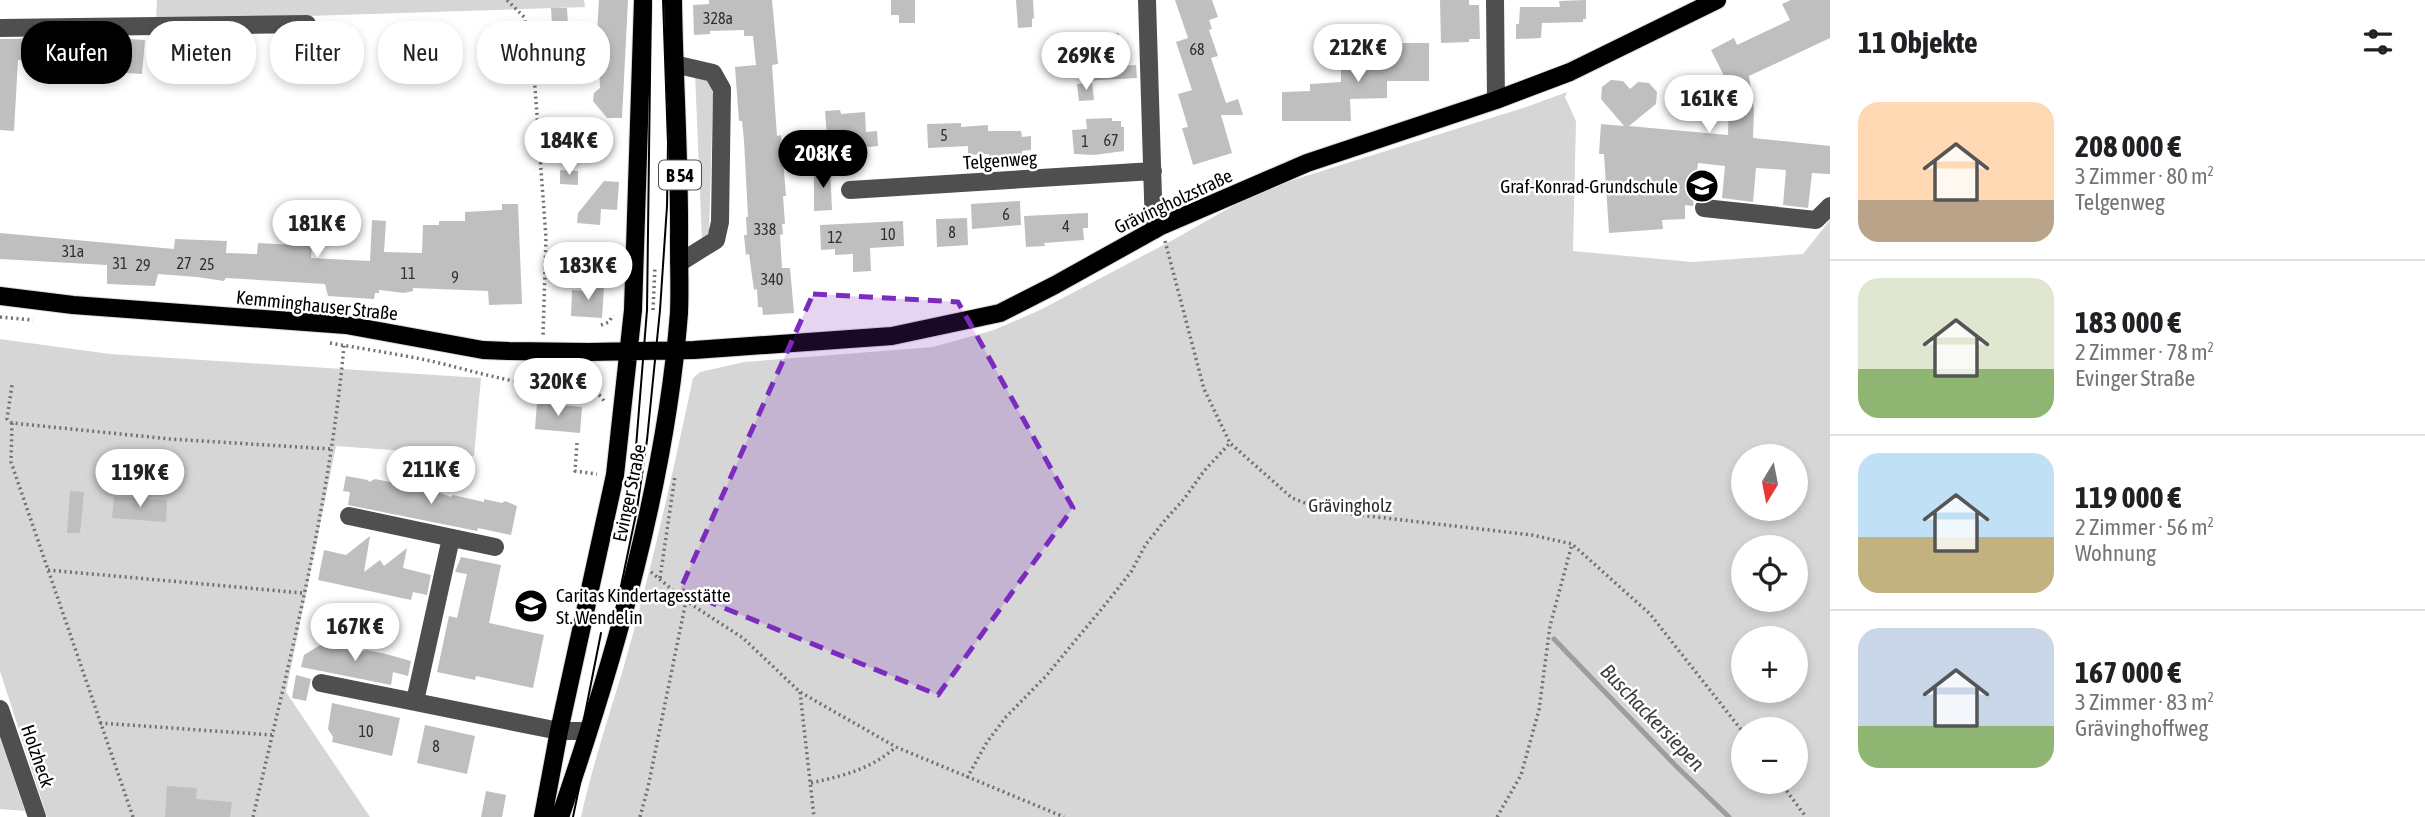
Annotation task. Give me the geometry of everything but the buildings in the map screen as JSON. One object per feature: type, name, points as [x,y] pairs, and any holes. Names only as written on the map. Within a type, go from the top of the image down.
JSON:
[{"type":"main road","name":"Evinger Straße","points":[[543,817],[615,475],[629,351],[638,186],[643,0]]},
{"type":"main road","name":"Evinger Straße","points":[[560,817],[596,708],[635,561],[658,465],[675,350],[679,310],[680,174],[673,0]]},
{"type":"main road","name":"Grävingholzstraße","points":[[629,351],[892,336],[1000,313],[1157,228],[1307,163],[1496,100],[1570,72],[1717,0]]},
{"type":"main road","name":"Kemminghauser Straße","points":[[0,296],[73,305],[346,325],[483,350],[629,351]]},
{"type":"street","points":[[1147,0],[1157,228]]},
{"type":"street","points":[[1495,0],[1496,100]]},
{"type":"street","points":[[0,28],[270,24]]},
{"type":"street","points":[[674,64],[713,73],[722,89],[720,222],[716,240],[679,263]]},
{"type":"street","name":"Telgenweg","points":[[850,190],[1153,171]]},
{"type":"street","points":[[1704,208],[1815,220],[1830,206]]},
{"type":"street","points":[[349,516],[495,547]]},
{"type":"street","points":[[415,701],[451,538]]},
{"type":"street","points":[[321,683],[559,731],[587,731]]},
{"type":"street","name":"Holzheck","points":[[0,709],[37,817]]},
{"type":"path","points":[[507,0],[524,17],[534,74],[546,238],[542,352]]},
{"type":"path","points":[[1157,228],[1204,389],[1230,443],[1292,498],[1325,511],[1532,535],[1572,544],[1650,614],[1731,717]]},
{"type":"path","points":[[653,310],[655,267]]},
{"type":"path","points":[[253,817],[303,593],[331,449],[344,346],[429,361],[514,382],[597,393],[552,397],[525,389],[514,382]]},
{"type":"path","points":[[12,385],[7,419],[12,423],[170,439],[331,449]]},
{"type":"path","points":[[12,423],[11,462],[133,817]]},
{"type":"path","points":[[577,443],[575,471],[603,474]]},
{"type":"path","points":[[967,778],[1006,717],[1046,676],[1087,626],[1131,572],[1159,527],[1230,443]]},
{"type":"path","points":[[1497,817],[1521,775],[1539,709],[1549,626],[1572,544]]},
{"type":"path","points":[[635,561],[686,601],[743,638],[800,692],[896,747],[1064,817]]},
{"type":"path","points":[[48,570],[303,593]]},
{"type":"path","points":[[640,817],[686,601]]},
{"type":"path","points":[[800,692],[814,817]]},
{"type":"path","points":[[100,723],[272,734]]},
{"type":"path","points":[[811,783],[842,776],[878,762],[896,747]]},
{"type":"path","points":[[1789,794],[1806,817]]},
{"type":"highlighted area","points":[[813,294],[958,302],[1073,508],[938,695],[680,590]]},
{"type":"green space","points":[[157,0],[584,0],[585,7],[156,21]]},
{"type":"green space","points":[[695,73],[707,80],[713,94],[709,232],[702,241]]},
{"type":"green space","name":"Grävingholz","points":[[1567,92],[1565,97],[1576,121],[1573,251],[1692,262],[1803,254],[1830,220],[1830,817],[581,817],[642,600],[693,378],[700,372],[744,362],[933,347],[994,330],[1040,310],[1261,190]]},
{"type":"green space","points":[[0,339],[110,354],[481,378],[474,456],[336,446],[286,692],[370,817],[47,817],[0,671]]},
{"type":"green space","points":[[0,738],[25,811],[0,809]]},
{"type":"waterway","name":"Buschackersiepen","points":[[1554,639],[1729,817]]},
{"type":"tram line","points":[[636,447],[647,310],[651,0]]},
{"type":"tram line","points":[[573,817],[637,509],[647,440],[667,206],[668,144],[663,0]]},
{"type":"tram line","points":[[580,739],[601,633]]},
{"type":"place","name":"Graf-Konrad-Grundschule","points":[[1702,186]]},
{"type":"place","name":"Caritas Kindertagesstätte St. Wendelin","points":[[531,606]]}]
